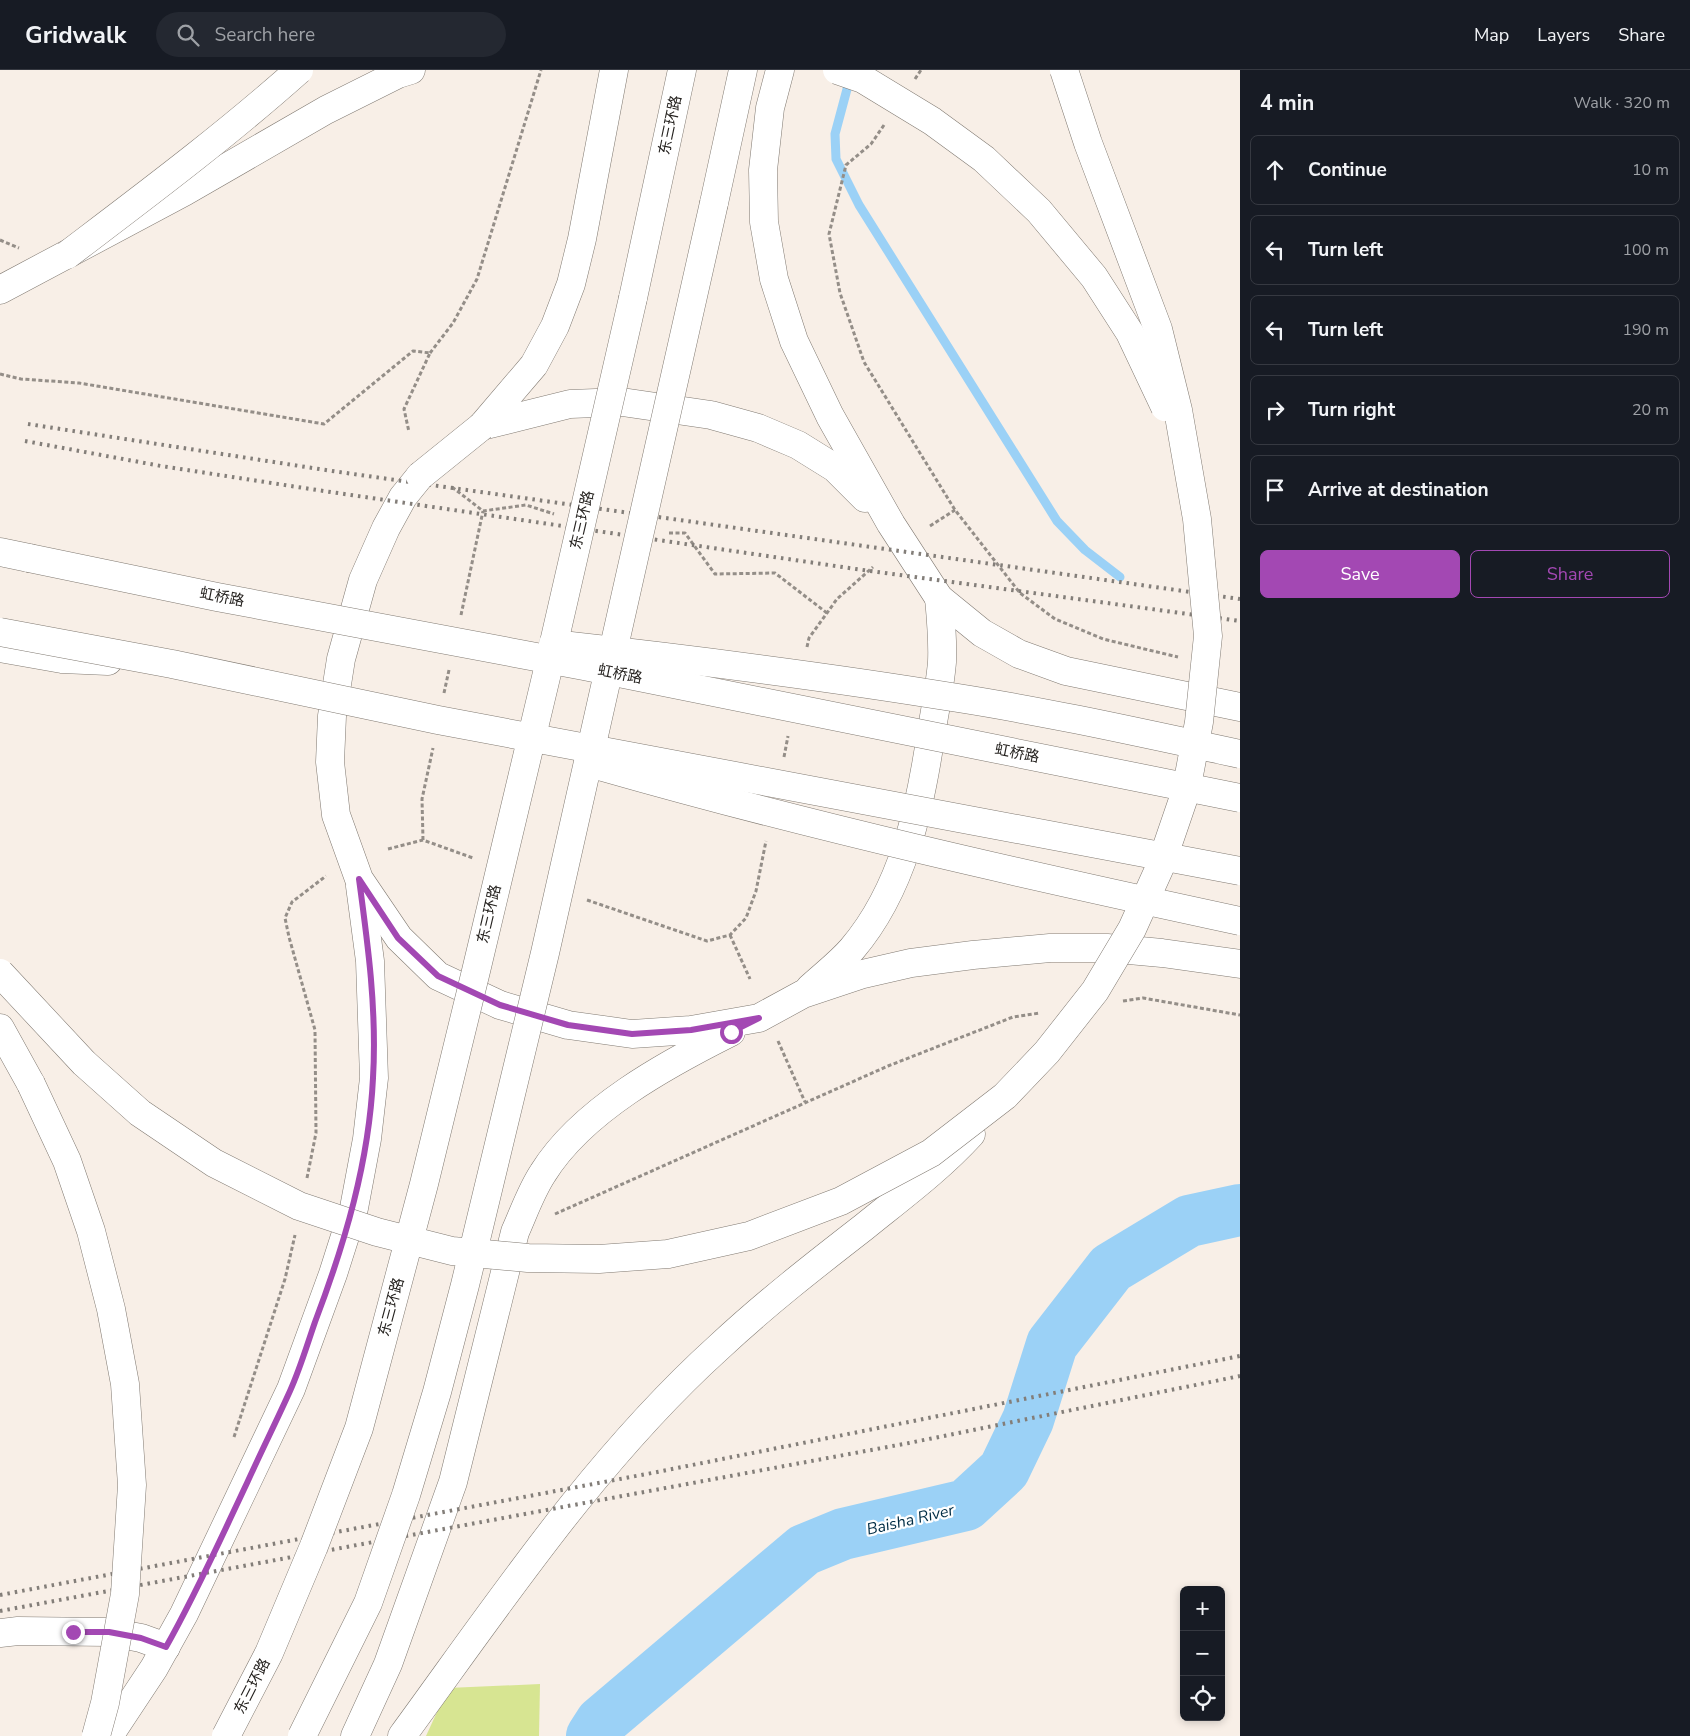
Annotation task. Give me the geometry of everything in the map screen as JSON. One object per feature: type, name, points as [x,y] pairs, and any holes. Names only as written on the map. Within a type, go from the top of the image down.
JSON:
[{"type":"main road","points":[[67,255],[186,165],[299,70]]},
{"type":"main road","points":[[0,290],[184,192],[326,110],[398,74],[411,70]]},
{"type":"main road","points":[[109,1736],[154,1668],[184,1614],[291,1389],[333,1274],[354,1208],[367,1139],[374,1078],[370,960],[359,879],[336,815],[330,762],[332,716],[341,659],[363,580],[386,528],[403,498],[420,476],[482,426],[534,365],[555,326],[571,284],[582,239],[614,70]]},
{"type":"main road","name":"东三环路","points":[[226,1736],[269,1653],[314,1546],[359,1428],[424,1184],[545,683],[633,298],[682,70]]},
{"type":"main road","points":[[302,1736],[368,1603],[406,1495],[439,1383],[545,953],[743,70]]},
{"type":"main road","points":[[780,70],[770,108],[763,170],[764,222],[774,279],[794,341],[830,416],[891,524],[939,598],[982,633],[1019,654],[1059,669],[1240,707]]},
{"type":"main road","points":[[838,70],[863,80],[932,121],[984,159],[1039,211],[1094,278],[1130,333],[1166,409],[1197,519]]},
{"type":"main road","points":[[402,1736],[540,1546],[595,1478],[654,1411],[718,1347],[782,1292],[920,1182],[964,1142],[1046,1052],[1095,991],[1132,928],[1160,867],[1186,791],[1199,722],[1208,636],[1197,519],[1178,410],[1158,329],[1088,143],[1064,70]]},
{"type":"main road","points":[[482,426],[570,404],[622,402],[711,415],[758,428],[798,445],[835,468],[891,524]]},
{"type":"main road","name":"虹桥路","points":[[0,552],[217,596],[584,666],[1240,798]]},
{"type":"main road","points":[[217,596],[434,630],[674,658],[958,698],[1038,712],[1240,754]]},
{"type":"main road","points":[[803,994],[852,949],[874,917],[894,880],[913,826],[924,780],[942,664],[939,598]]},
{"type":"main road","points":[[0,632],[172,664],[438,719],[1240,871]]},
{"type":"main road","points":[[0,648],[62,659],[172,664]]},
{"type":"main road","points":[[438,719],[695,793],[832,828],[1032,877],[1240,922]]},
{"type":"main road","points":[[359,879],[398,938],[438,976],[500,1005],[568,1025],[632,1034],[691,1030],[759,1018]]},
{"type":"main road","points":[[355,1736],[388,1664],[452,1482],[515,1232],[543,1173],[560,1150],[581,1128],[603,1109],[653,1075],[704,1046],[803,994],[863,974],[911,964],[1050,948],[1107,948],[1162,953],[1240,964]]},
{"type":"main road","points":[[0,973],[84,1064],[140,1113],[214,1163],[299,1206],[377,1232],[452,1251],[528,1258],[599,1259],[668,1254],[749,1236],[841,1201],[931,1153],[1006,1096]]},
{"type":"main road","points":[[0,1028],[31,1084],[67,1161],[91,1231],[111,1309],[125,1384],[132,1485],[125,1594],[105,1703],[96,1736]]},
{"type":"main road","points":[[0,1633],[18,1631],[109,1632],[141,1638],[166,1647]]},
{"type":"path","points":[[409,432],[404,409],[430,353],[453,323],[477,279],[541,70]]},
{"type":"path","points":[[846,165],[829,234],[840,293],[864,362],[955,510],[1020,593],[1056,619],[1104,639],[1186,658]]},
{"type":"path","points":[[0,374],[21,379],[79,383],[324,424],[413,351],[430,353]]},
{"type":"path","points":[[448,484],[483,511],[459,620]]},
{"type":"path","points":[[930,526],[955,510]]},
{"type":"path","points":[[807,647],[809,638],[837,599],[873,567]]},
{"type":"path","points":[[422,840],[422,799],[450,668]]},
{"type":"path","points":[[782,764],[789,735]]},
{"type":"path","points":[[578,896],[707,941],[730,935],[746,918],[756,891],[768,832]]},
{"type":"path","points":[[388,848],[422,840],[478,860]]},
{"type":"path","points":[[306,1182],[316,1133],[315,1030],[285,918],[292,902],[326,876]]},
{"type":"path","points":[[730,935],[750,979]]},
{"type":"path","points":[[1115,1002],[1143,998],[1240,1015]]},
{"type":"path","points":[[515,1232],[888,1066],[1013,1017],[1041,1013]]},
{"type":"path","points":[[778,1040],[805,1102]]},
{"type":"path","points":[[230,1445],[285,1279],[296,1231]]},
{"type":"green space","points":[[540,1684],[539,1736],[426,1736],[448,1688]]},
{"type":"waterway","points":[[850,78],[835,134],[836,159],[859,205],[1057,521],[1085,550],[1120,577]]},
{"type":"waterway","name":"Baisha River","points":[[592,1736],[601,1722],[804,1550],[843,1534],[966,1505],[1004,1470],[1028,1420],[1052,1344],[1111,1268],[1189,1221],[1240,1210]]},
{"type":"railway","points":[[28,424],[332,471],[1240,599]]},
{"type":"railway","points":[[25,441],[161,466],[317,490],[856,569],[1240,621]]},
{"type":"railway","points":[[0,1595],[652,1473],[1240,1356]]},
{"type":"railway","points":[[0,1611],[909,1443],[1240,1376]]},
{"type":"route","points":[[73,1632],[109,1632],[141,1638],[166,1647],[223,1534],[291,1389],[333,1274],[354,1208],[367,1139],[374,1078],[373,1021],[370,960],[359,879],[398,938],[438,976],[500,1005],[568,1025],[632,1034],[691,1030],[759,1018],[731,1032]]}]
